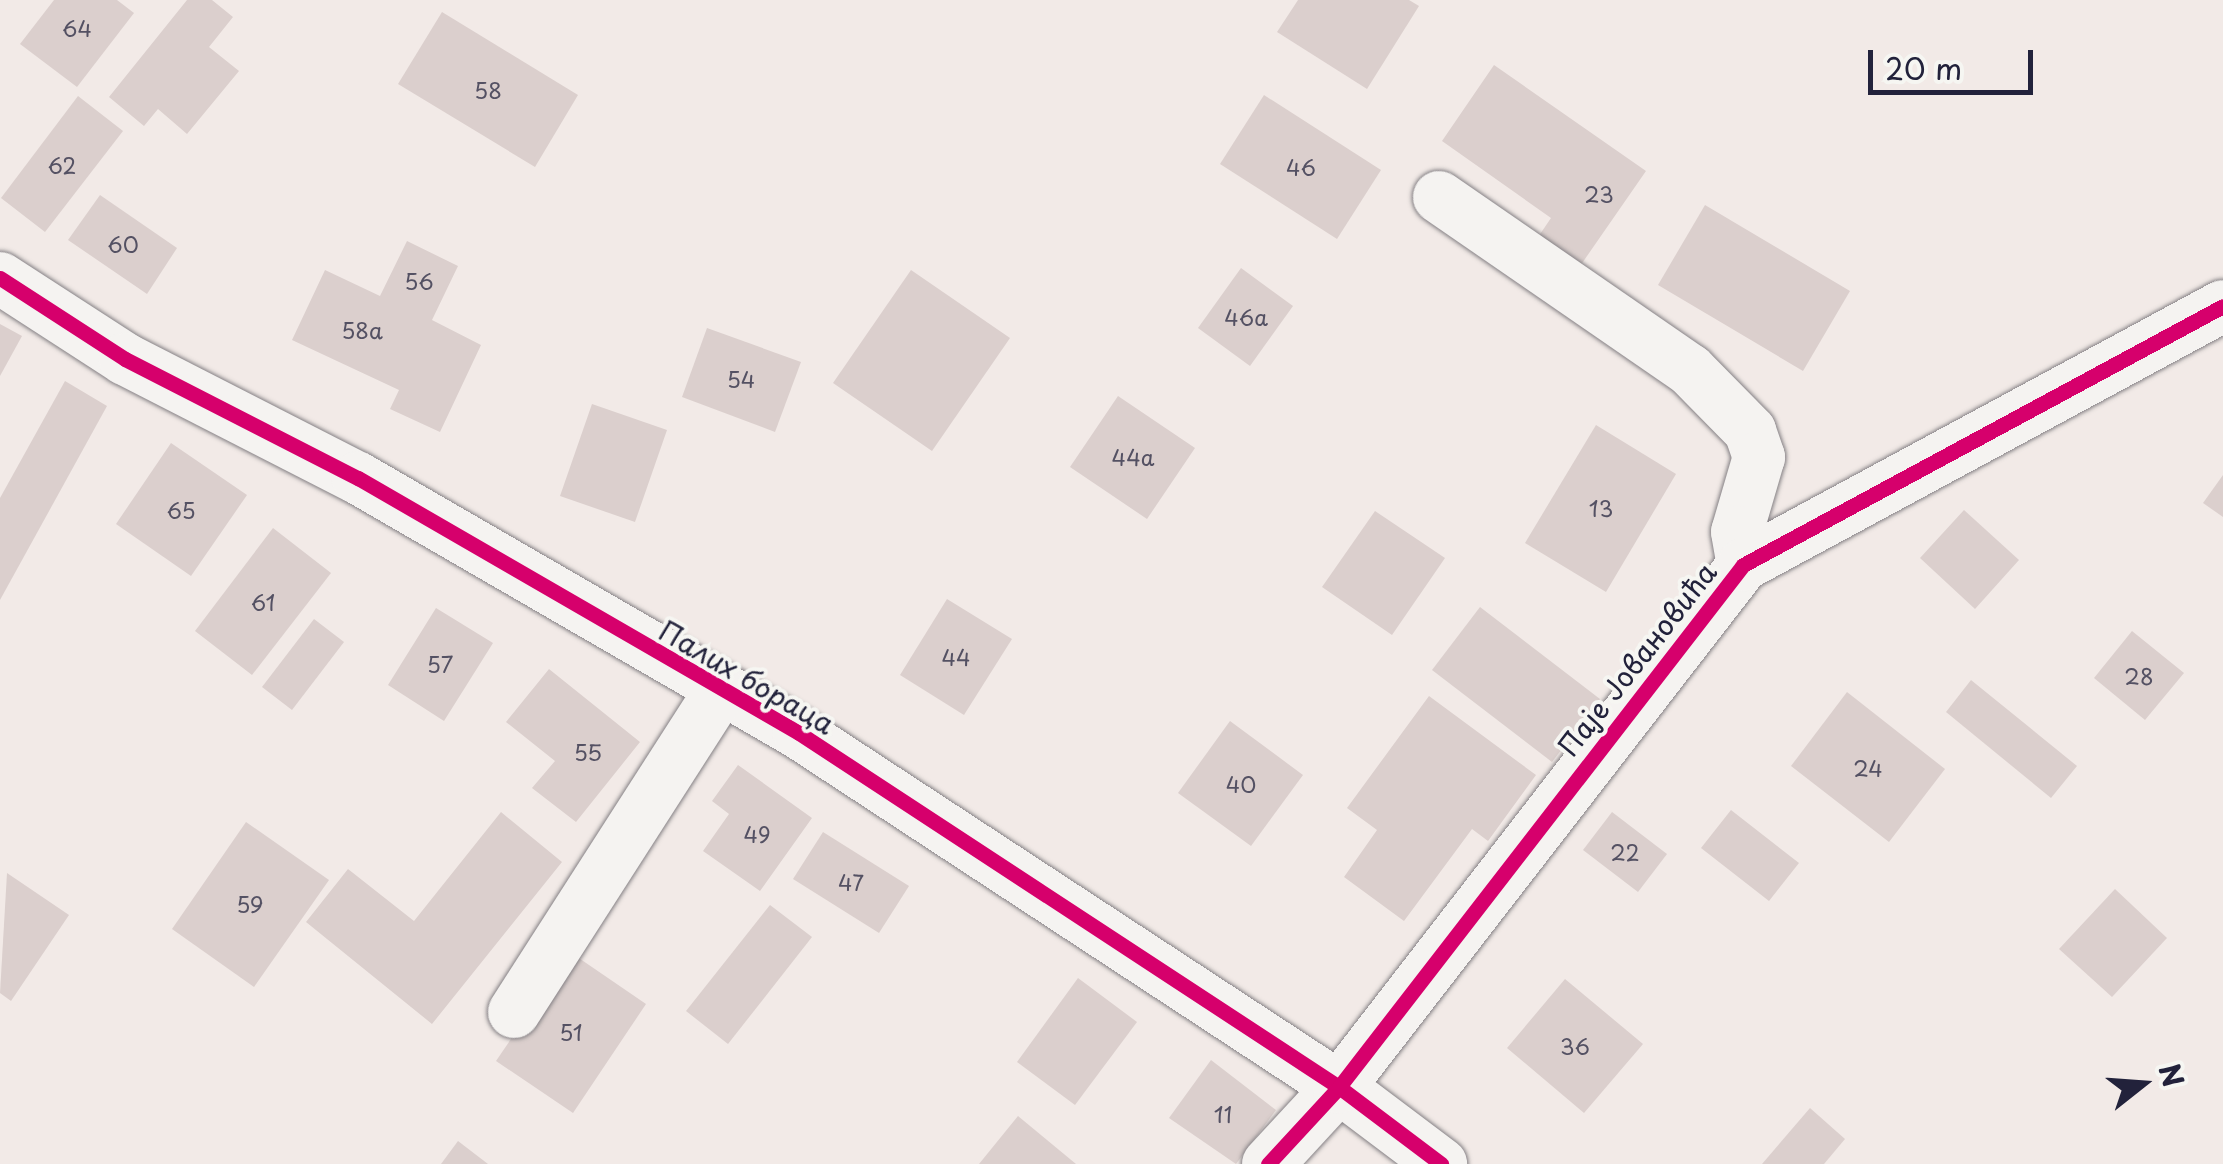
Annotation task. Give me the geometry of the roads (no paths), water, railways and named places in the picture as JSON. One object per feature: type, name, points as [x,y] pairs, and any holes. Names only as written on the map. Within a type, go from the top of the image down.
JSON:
[{"type":"street","name":"Паје Јовановића","points":[[1440,196],[1690,370],[1750,431],[1758,457],[1737,532],[1743,564]]},
{"type":"street","name":"Палих бораца","points":[[0,278],[125,359],[358,478],[800,734],[1339,1087],[1441,1164]]},
{"type":"street","name":"Паје Јовановића","points":[[1268,1164],[1339,1087],[1743,564],[2223,306]]},
{"type":"street","points":[[514,1012],[720,691]]}]
